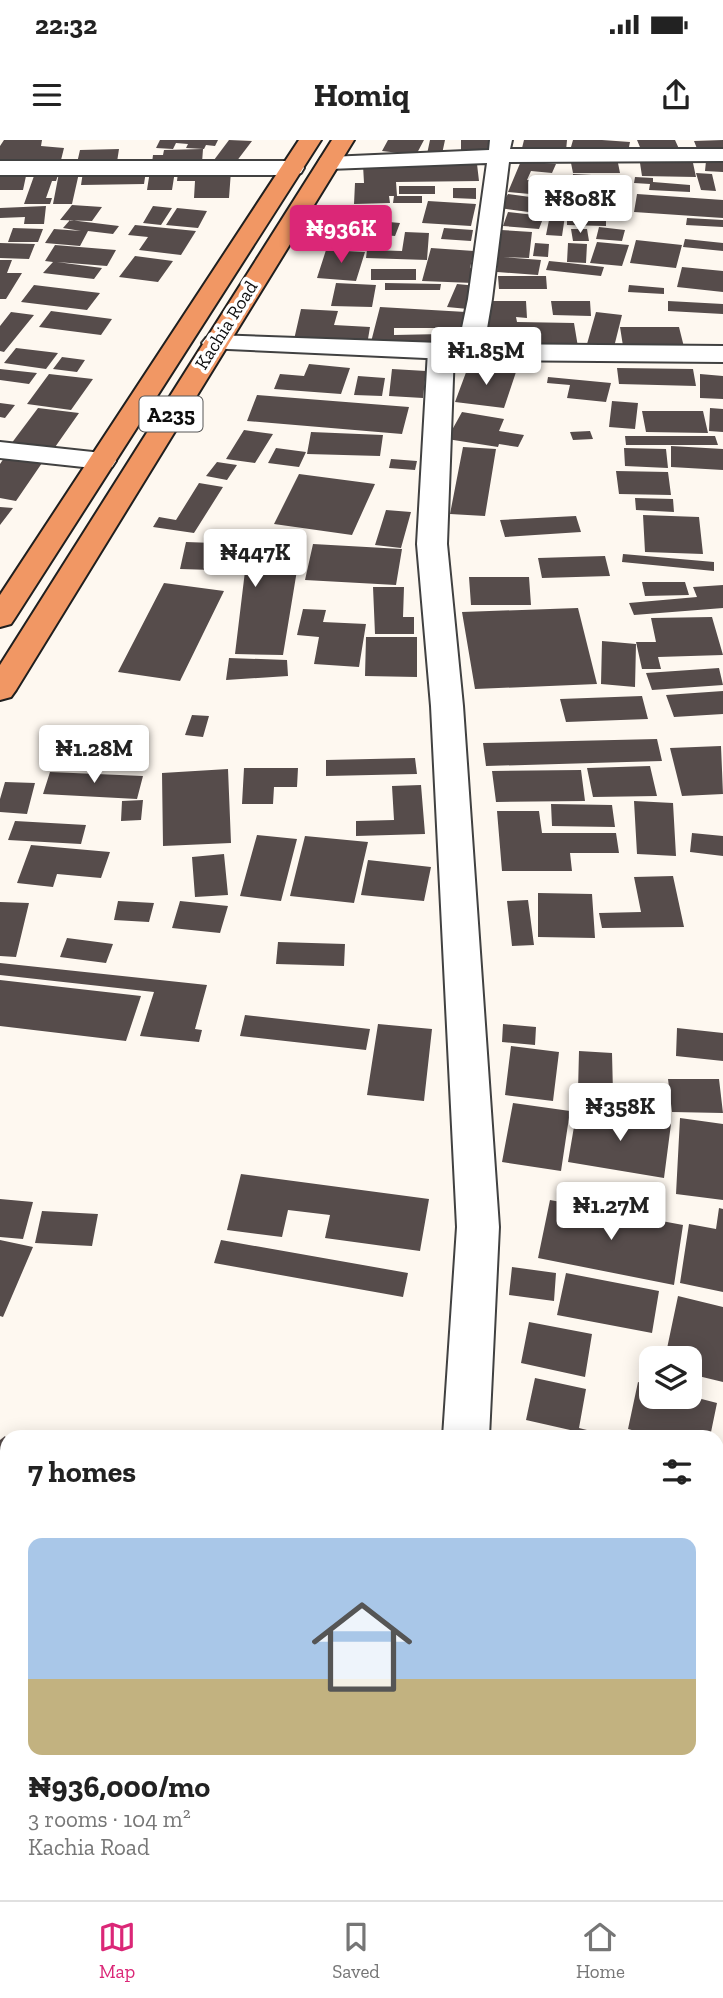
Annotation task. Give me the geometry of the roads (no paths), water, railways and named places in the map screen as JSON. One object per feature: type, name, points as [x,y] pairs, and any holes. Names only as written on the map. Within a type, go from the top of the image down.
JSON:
[{"type":"highway","name":"Kachia Road","points":[[0,618],[310,140]]},
{"type":"highway","name":"Kachia Road","points":[[0,690],[343,140]]},
{"type":"street","points":[[329,163],[500,148],[723,155]]},
{"type":"street","points":[[466,1430],[478,1227],[447,706],[432,544],[455,352],[480,299],[500,148]]},
{"type":"street","points":[[0,168],[70,159],[293,168]]},
{"type":"street","points":[[215,343],[455,352],[723,354]]},
{"type":"street","points":[[0,450],[102,461]]}]
